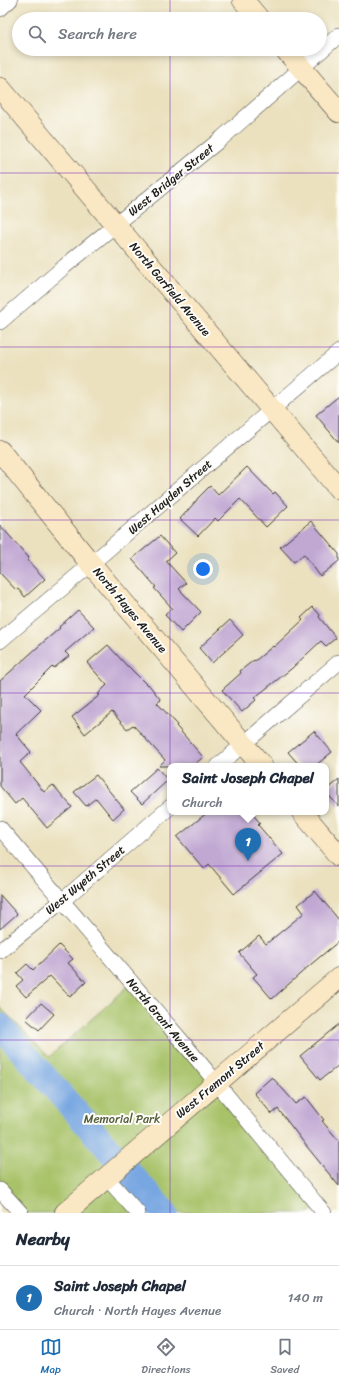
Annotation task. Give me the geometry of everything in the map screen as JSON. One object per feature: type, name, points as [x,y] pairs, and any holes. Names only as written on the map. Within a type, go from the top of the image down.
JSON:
[{"type":"street","points":[[0,9],[10,0]]},
{"type":"street","points":[[243,0],[253,12]]},
{"type":"street","name":"West Bridger Street","points":[[327,45],[339,35]]},
{"type":"street","points":[[291,56],[339,112]]},
{"type":"street","name":"West Bridger Street","points":[[0,322],[222,138],[315,56]]},
{"type":"street","name":"North Garfield Avenue","points":[[0,88],[339,489]]},
{"type":"street","name":"West Hayden Street","points":[[0,641],[339,352]]},
{"type":"street","name":"North Hayes Avenue","points":[[0,451],[91,564],[259,763]]},
{"type":"street","points":[[221,763],[339,662]]},
{"type":"street","name":"West Wyeth Street","points":[[0,951],[62,901],[167,810]]},
{"type":"street","points":[[305,815],[339,856]]},
{"type":"street","name":"North Grant Avenue","points":[[0,828],[324,1213]]},
{"type":"street","name":"West Fremont Street","points":[[65,1213],[339,978]]},
{"type":"street","points":[[106,1177],[138,1213]]},
{"type":"street","points":[[0,1190],[21,1213]]},
{"type":"green space","name":"Memorial Park","points":[[132,983],[318,1206],[309,1213],[21,1213],[0,1190],[0,1007],[49,1057]]},
{"type":"building","points":[[339,396],[339,443],[316,415]]},
{"type":"building","points":[[247,467],[273,494],[275,492],[288,506],[266,527],[240,499],[218,521],[215,518],[198,536],[180,519],[210,486],[218,495]]},
{"type":"building","points":[[311,521],[339,554],[339,561],[320,576],[304,554],[294,562],[280,547]]},
{"type":"building","points":[[0,525],[29,558],[27,560],[45,579],[25,597],[0,573]]},
{"type":"building","points":[[160,536],[175,553],[166,561],[186,583],[179,589],[201,612],[181,632],[165,615],[172,608],[154,588],[156,587],[132,559]]},
{"type":"building","points":[[313,607],[336,638],[326,646],[321,641],[291,669],[254,698],[256,700],[242,712],[222,690],[241,673],[240,671],[273,646],[274,647],[303,620],[301,618]]},
{"type":"building","points":[[78,610],[94,627],[65,652],[69,656],[54,668],[53,666],[25,694],[41,710],[16,734],[31,752],[20,762],[44,792],[53,785],[72,807],[47,828],[22,798],[15,804],[0,786],[0,681]]},
{"type":"building","points":[[230,620],[243,635],[212,663],[199,648]]},
{"type":"building","points":[[108,645],[127,666],[147,685],[148,684],[161,700],[157,703],[177,724],[176,726],[203,757],[196,763],[167,763],[167,766],[159,766],[165,760],[133,725],[127,729],[112,712],[85,734],[72,717],[100,695],[98,694],[107,685],[87,663]]},
{"type":"building","points":[[314,731],[332,752],[319,763],[297,763],[288,752]]},
{"type":"building","points":[[157,768],[167,779],[167,781],[142,804],[130,792]]},
{"type":"building","points":[[96,775],[124,809],[113,819],[96,798],[86,806],[74,792]]},
{"type":"building","points":[[339,779],[339,807],[329,795],[329,787]]},
{"type":"building","points":[[204,815],[253,815],[260,823],[258,825],[283,854],[234,894],[209,864],[204,869],[177,837]]},
{"type":"building","points":[[315,891],[339,920],[339,941],[272,999],[253,977],[257,974],[239,953],[259,936],[266,944],[304,913],[298,905]]},
{"type":"building","points":[[0,895],[17,914],[0,929]]},
{"type":"building","points":[[59,945],[73,959],[68,963],[86,982],[70,997],[50,976],[26,997],[16,986],[23,980],[17,973],[27,964],[33,970]]},
{"type":"building","points":[[41,1003],[54,1014],[39,1030],[26,1019]]},
{"type":"building","points":[[339,1024],[339,1065],[320,1080],[300,1056]]},
{"type":"building","points":[[272,1077],[296,1104],[306,1097],[324,1120],[322,1121],[339,1141],[339,1186],[278,1109],[272,1114],[254,1093]]},
{"type":"waterway","points":[[0,1026],[165,1213]]},
{"type":"place","name":"Saint Joseph Chapel","points":[[248,861]]}]
